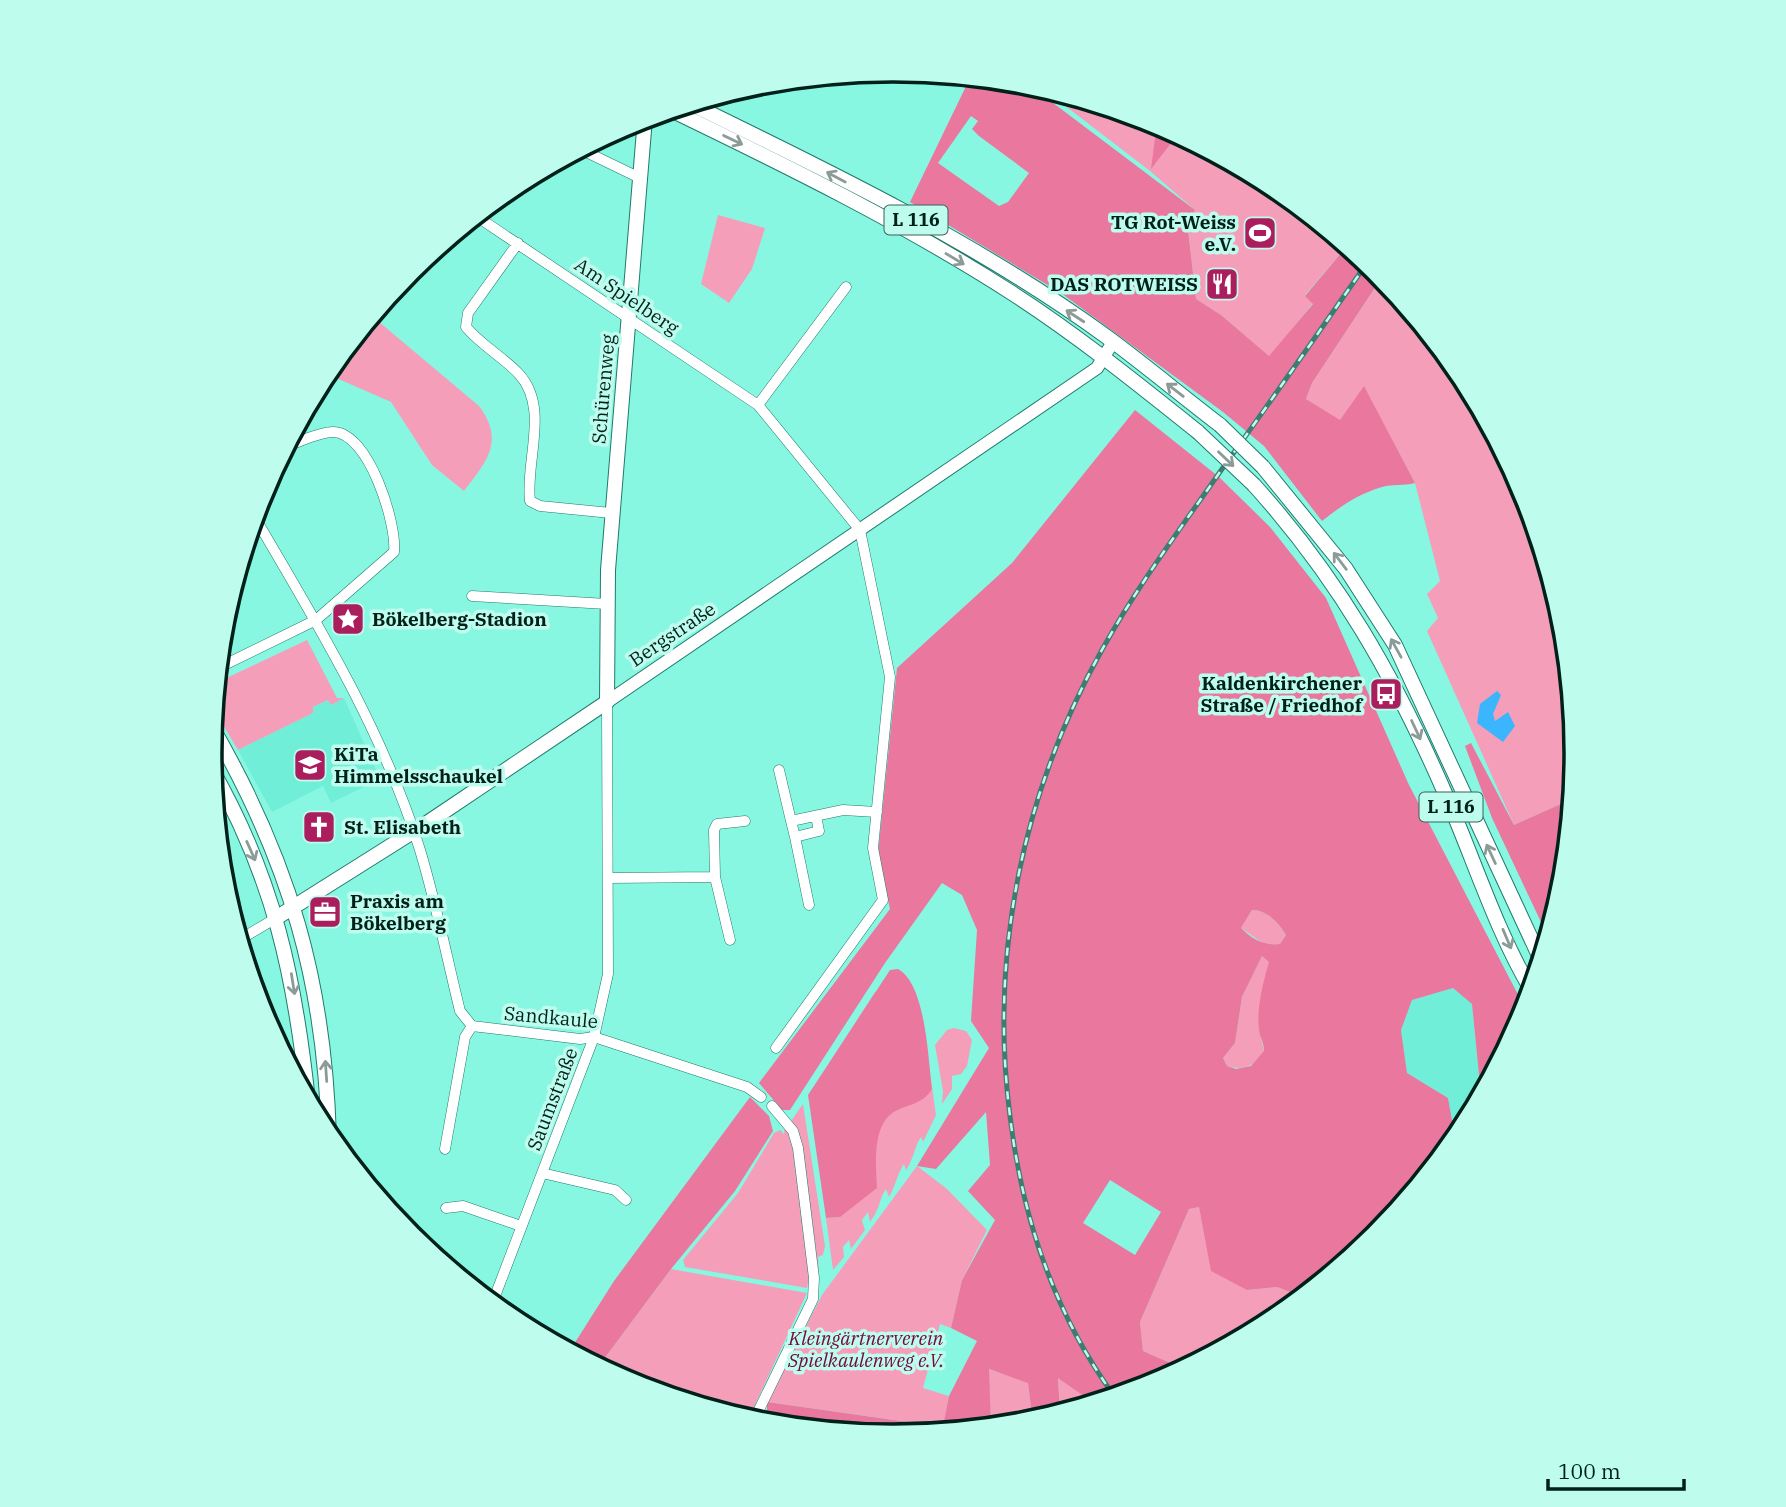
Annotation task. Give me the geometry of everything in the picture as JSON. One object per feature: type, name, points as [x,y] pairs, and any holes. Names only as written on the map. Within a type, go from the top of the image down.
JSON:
[{"type":"main road","name":"L 116","points":[[703,110],[921,222],[1020,280],[1113,342],[1220,425],[1263,467],[1340,561],[1395,645],[1535,947]]},
{"type":"main road","name":"L 116","points":[[683,116],[912,233],[1013,293],[1104,358],[1198,432],[1254,485],[1315,556],[1379,654],[1443,789],[1526,978]]},
{"type":"main road","name":"Schürenweg","points":[[607,702],[611,513],[644,130]]},
{"type":"main road","name":"Bergstraße","points":[[276,918],[413,832],[607,702]]},
{"type":"main road","points":[[222,745],[243,781],[270,840],[294,907],[312,975],[322,1031],[327,1114]]},
{"type":"main road","points":[[223,792],[252,852],[276,918],[291,972],[305,1075]]},
{"type":"street","points":[[590,154],[640,178]]},
{"type":"street","name":"Am Spielberg","points":[[484,221],[758,405],[860,530]]},
{"type":"street","points":[[518,243],[468,313],[466,327],[520,375],[532,394],[535,424],[530,501],[540,506],[611,513]]},
{"type":"street","points":[[758,405],[846,287]]},
{"type":"street","name":"Bergstraße","points":[[607,702],[1097,368],[1113,342]]},
{"type":"street","points":[[227,663],[316,620],[391,558],[394,538],[379,483],[355,441],[333,432],[299,442]]},
{"type":"street","points":[[261,528],[316,620],[368,720],[413,832],[460,1011],[472,1026],[465,1037],[445,1149]]},
{"type":"street","points":[[776,1048],[883,901],[873,848],[890,677],[860,530]]},
{"type":"street","points":[[472,596],[607,604]]},
{"type":"street","name":"Schürenweg","points":[[594,1037],[608,974],[607,702]]},
{"type":"street","points":[[779,770],[809,905]]},
{"type":"street","points":[[791,821],[843,810],[877,813]]},
{"type":"street","points":[[794,837],[819,831],[816,816]]},
{"type":"street","points":[[730,940],[715,877],[714,830],[717,824],[746,821]]},
{"type":"street","points":[[608,878],[715,877]]},
{"type":"street","name":"Bergstraße","points":[[247,935],[276,918]]},
{"type":"street","name":"Sandkaule","points":[[472,1026],[580,1039],[594,1037],[747,1087],[761,1097]]},
{"type":"street","name":"Saumstraße","points":[[496,1294],[594,1037]]},
{"type":"street","points":[[758,1411],[813,1299],[799,1148],[793,1131],[772,1106]]},
{"type":"street","name":"Saumstraße","points":[[542,1173],[615,1190],[626,1200]]},
{"type":"street","points":[[446,1208],[463,1206],[521,1226]]},
{"type":"shaded area","points":[[966,87],[1051,101],[1195,210],[1187,221],[1196,299],[1221,315],[1269,356],[1313,304],[1305,296],[1341,253],[1375,287],[1312,383],[1306,399],[1340,420],[1364,386],[1415,483],[1386,486],[1365,493],[1322,521],[1264,446],[1223,412],[1061,293],[910,202]],"holes":[[[971,116],[978,121],[972,129],[1029,173],[1008,202],[999,206],[938,163]]]},
{"type":"shaded area","points":[[1155,135],[1171,143],[1151,169]]},
{"type":"shaded area","points":[[1135,410],[1219,477],[1270,527],[1326,598],[1409,785],[1519,996],[1479,1079],[1472,1004],[1453,988],[1412,1000],[1401,1030],[1407,1073],[1448,1098],[1453,1124],[1398,1196],[1336,1258],[1302,1286],[1291,1294],[1277,1287],[1247,1290],[1211,1271],[1199,1207],[1189,1209],[1140,1322],[1143,1351],[1172,1364],[1085,1397],[1058,1378],[1059,1404],[1031,1410],[1028,1383],[989,1369],[991,1417],[944,1422],[949,1396],[977,1341],[951,1328],[962,1280],[995,1220],[968,1191],[990,1165],[986,1112],[936,1169],[917,1166],[989,1048],[971,1021],[977,930],[962,895],[942,883],[885,963],[790,1110],[782,1110],[759,1083],[890,909],[878,854],[897,668],[1012,563]],"holes":[[[1252,910],[1268,915],[1280,926],[1286,935],[1280,944],[1259,941],[1241,928]],[[1262,956],[1269,962],[1258,1017],[1264,1051],[1251,1066],[1236,1069],[1227,1066],[1223,1058],[1235,1043],[1242,997]],[[1110,1180],[1161,1212],[1135,1255],[1083,1223]]]},
{"type":"shaded area","name":"KiTa Himmelsschaukel","points":[[344,698],[380,779],[331,803],[323,786],[272,812],[238,750],[313,713],[313,707],[329,700],[331,705]]},
{"type":"shaded area","points":[[1471,743],[1514,825],[1562,803],[1559,841],[1542,924],[1492,818],[1465,746]]},
{"type":"shaded area","points":[[898,969],[915,990],[920,1006],[932,1089],[923,1099],[896,1111],[885,1121],[876,1149],[877,1188],[840,1217],[826,1218],[808,1095],[890,970]]},
{"type":"shaded area","points":[[1453,988],[1472,1004],[1479,1079],[1453,1124],[1448,1098],[1407,1073],[1401,1030],[1412,1000]]},
{"type":"shaded area","points":[[750,1097],[769,1116],[773,1131],[735,1191],[671,1269],[604,1359],[574,1344],[614,1281]]},
{"type":"shaded area","points":[[767,1402],[920,1424],[893,1425],[805,1419],[767,1413]]},
{"type":"green space","name":"TG Rot-Weiss e.V.","points":[[1063,104],[1150,133],[1190,151],[1266,195],[1341,253],[1305,295],[1313,303],[1270,357],[1221,315],[1196,299],[1187,220],[1195,210],[1150,171]]},
{"type":"green space","points":[[718,215],[765,228],[752,269],[729,303],[701,284]]},
{"type":"green space","points":[[1375,287],[1426,345],[1474,418],[1495,457],[1529,538],[1551,623],[1563,710],[1562,803],[1514,825],[1427,631],[1438,618],[1427,594],[1440,581],[1415,483],[1364,387],[1340,421],[1306,399],[1312,383]]},
{"type":"green space","points":[[379,322],[479,406],[487,418],[492,440],[490,450],[480,470],[464,491],[432,465],[391,402],[337,378]]},
{"type":"green space","points":[[307,640],[337,698],[344,698],[331,705],[328,700],[313,707],[313,713],[238,750],[223,724],[226,678]]},
{"type":"green space","points":[[1252,910],[1268,915],[1280,926],[1286,935],[1280,944],[1264,944],[1241,928]]},
{"type":"green space","points":[[1262,956],[1269,961],[1260,1033],[1264,1051],[1248,1066],[1227,1066],[1223,1058],[1235,1043],[1242,997]]},
{"type":"green space","points":[[875,992],[922,1016],[936,1115],[923,1142],[921,1137],[906,1170],[904,1164],[889,1197],[886,1189],[870,1222],[868,1212],[862,1220],[865,1230],[851,1249],[849,1240],[843,1247],[844,1257],[833,1270],[826,1218],[840,1217],[821,1076]]},
{"type":"green space","points":[[954,1028],[966,1031],[972,1040],[967,1066],[961,1074],[952,1076],[952,1089],[942,1104],[943,1091],[935,1045],[947,1030]]},
{"type":"green space","points":[[803,1104],[825,1246],[823,1255],[818,1257],[819,1275],[797,1131],[791,1121]]},
{"type":"green space","points":[[785,1125],[792,1137],[810,1272],[807,1288],[685,1267],[683,1260],[738,1193],[774,1133],[780,1130],[784,1134]]},
{"type":"green space","name":"Kleingärtnerverein Spielkaulenweg e.V.","points":[[917,1166],[947,1189],[987,1230],[962,1280],[951,1328],[940,1324],[923,1388],[949,1396],[945,1422],[921,1424],[767,1402],[822,1295]]},
{"type":"green space","points":[[1199,1207],[1208,1250],[1247,1290],[1277,1287],[1291,1294],[1229,1335],[1172,1364],[1143,1351],[1140,1322],[1189,1209]]},
{"type":"green space","name":"Kleingärtnerverein Spielkaulenweg e.V.","points":[[671,1269],[807,1293],[753,1410],[677,1389],[604,1359]]},
{"type":"green space","points":[[988,1369],[1028,1382],[1032,1410],[991,1417]]},
{"type":"green space","points":[[1058,1377],[1086,1396],[1067,1402],[1059,1404]]},
{"type":"water","points":[[1497,691],[1501,695],[1493,714],[1495,721],[1508,712],[1515,726],[1503,742],[1477,723],[1480,704]]},
{"type":"railway","points":[[1109,1389],[1075,1333],[1044,1264],[1015,1154],[1005,1055],[1004,994],[1009,934],[1019,874],[1033,816],[1052,759],[1075,702],[1103,648],[1160,557],[1361,272]]},
{"type":"place","name":"TG Rot-Weiss e.V.","points":[[1260,233]]},
{"type":"place","name":"DAS ROTWEISS","points":[[1222,284]]},
{"type":"place","name":"Bökelberg-Stadion","points":[[348,619]]},
{"type":"place","name":"Kaldenkirchener Straße / Friedhof","points":[[1386,694]]},
{"type":"place","name":"KiTa Himmelsschaukel","points":[[310,765]]},
{"type":"place","name":"St. Elisabeth","points":[[319,827]]},
{"type":"place","name":"Praxis am Bökelberg","points":[[325,912]]}]
